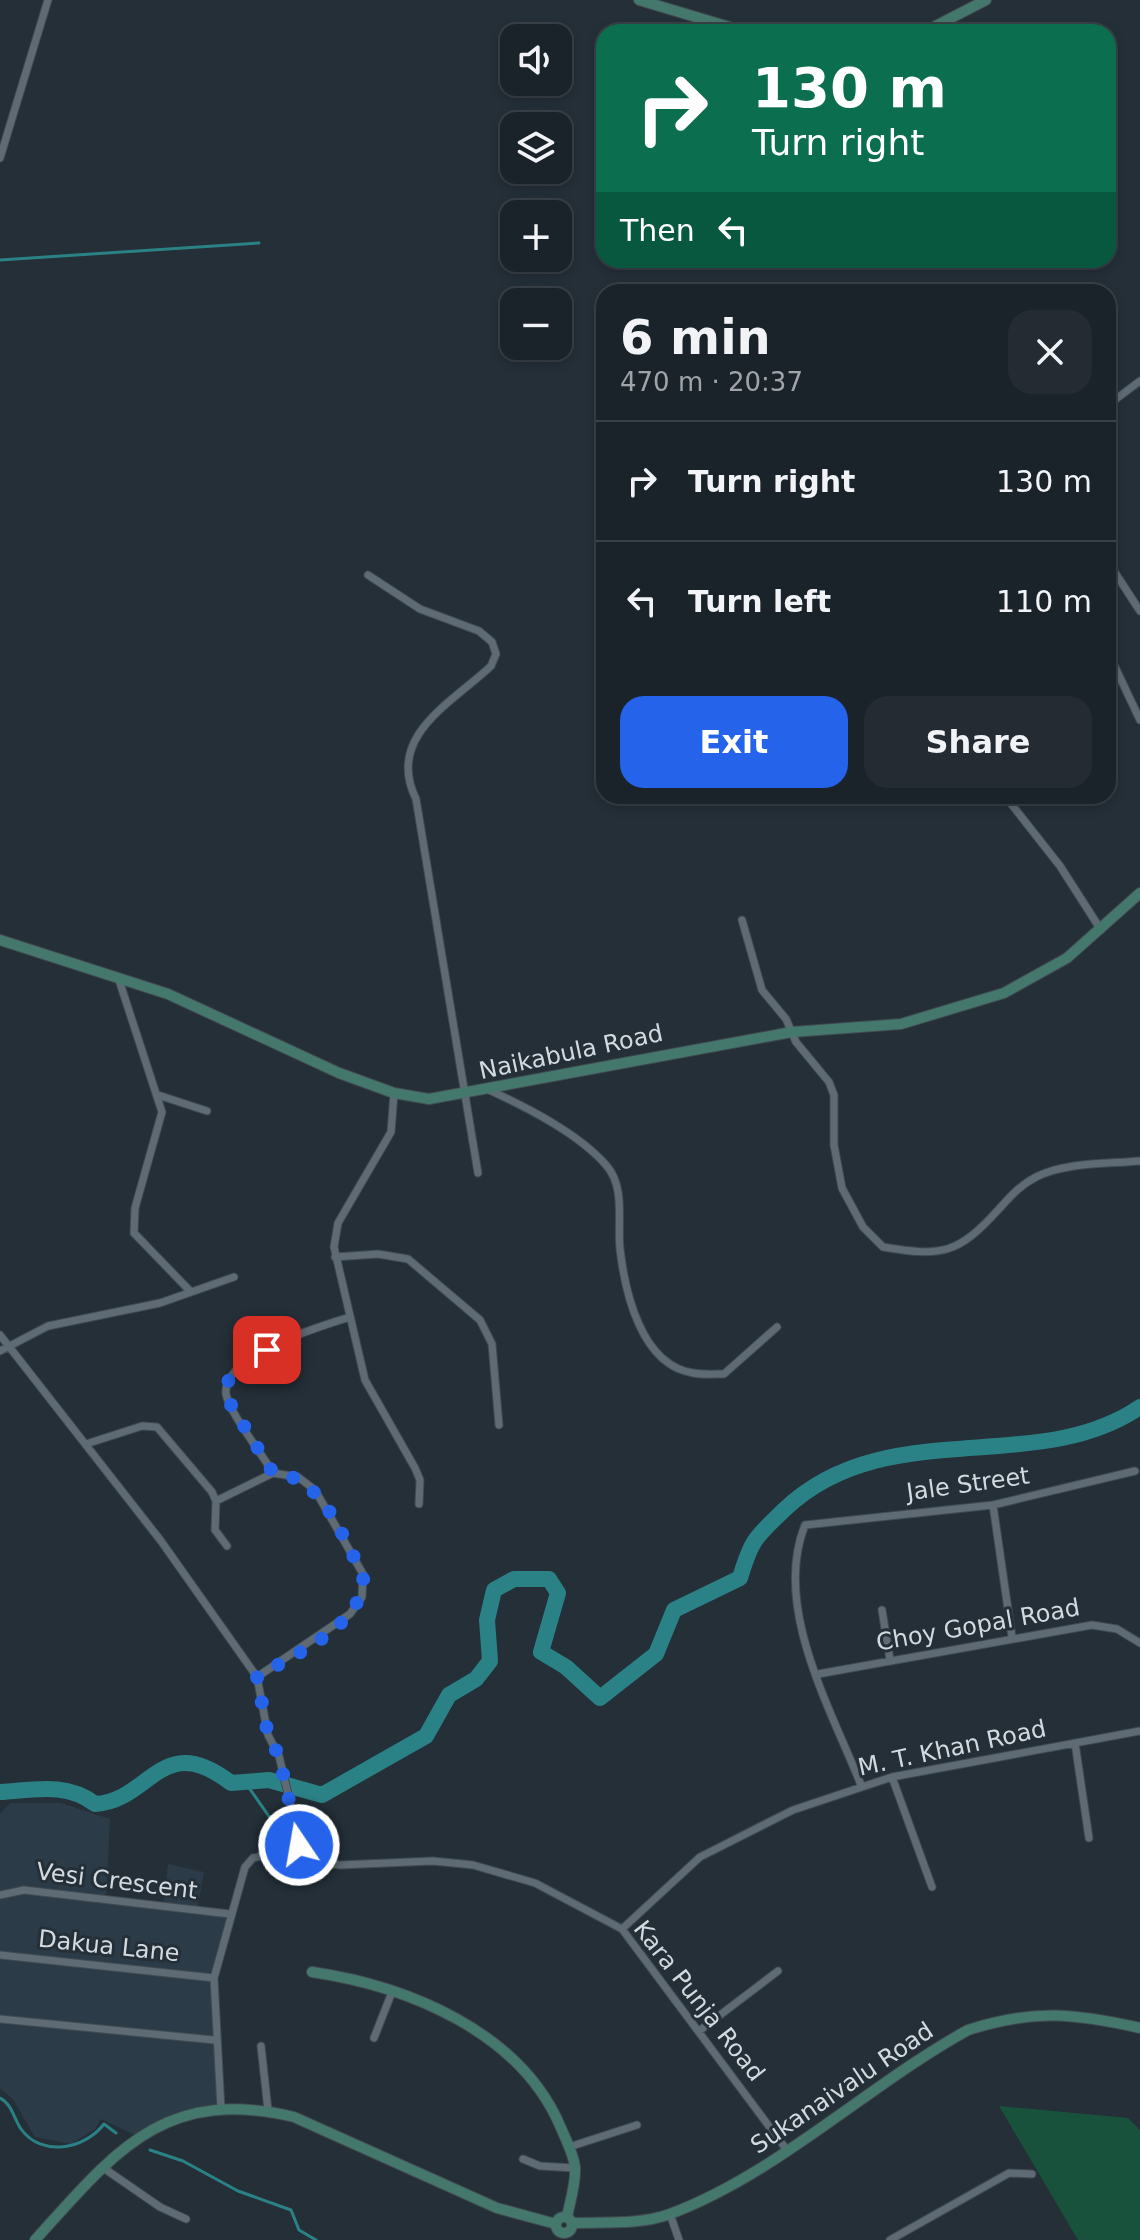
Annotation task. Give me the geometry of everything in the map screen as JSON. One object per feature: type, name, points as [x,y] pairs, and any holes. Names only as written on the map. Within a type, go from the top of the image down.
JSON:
[{"type":"street","points":[[0,158],[48,0]]},
{"type":"street","points":[[639,0],[719,24]]},
{"type":"street","points":[[940,24],[986,0]]},
{"type":"street","points":[[1116,399],[1140,381]]},
{"type":"street","points":[[1116,574],[1140,611]]},
{"type":"street","points":[[368,575],[420,609],[479,631],[492,642],[496,654],[491,666],[415,735],[409,756],[408,782],[416,799],[478,1173]]},
{"type":"street","points":[[1116,669],[1140,720]]},
{"type":"street","points":[[1011,804],[1060,866],[1101,930]]},
{"type":"street","name":"Naikabula Road","points":[[0,940],[168,994],[339,1073],[394,1093],[429,1099],[683,1049],[792,1032],[901,1024],[1004,993],[1067,958],[1140,893]]},
{"type":"street","points":[[742,920],[762,990],[796,1042],[829,1082],[834,1095],[834,1145],[842,1188],[863,1227],[883,1247],[951,1250],[966,1243],[1019,1187],[1033,1178],[1077,1167],[1140,1161]]},
{"type":"street","points":[[119,980],[158,1095],[161,1126],[135,1208],[134,1233],[191,1292]]},
{"type":"street","points":[[487,1089],[530,1109],[608,1167],[620,1201],[620,1248],[631,1305],[656,1354],[690,1373],[724,1374],[777,1327]]},
{"type":"street","points":[[394,1093],[391,1132],[338,1223],[334,1236],[335,1257],[369,1388],[420,1480],[419,1504]]},
{"type":"street","points":[[158,1095],[207,1111]]},
{"type":"street","points":[[335,1257],[378,1254],[408,1259],[480,1320],[492,1344],[499,1425]]},
{"type":"street","points":[[4,1348],[48,1326],[160,1303],[234,1277]]},
{"type":"street","points":[[273,1473],[228,1400],[229,1378],[236,1368],[295,1335],[350,1317]]},
{"type":"street","points":[[0,1335],[4,1348],[86,1444],[161,1541],[257,1677],[268,1735],[284,1775],[299,1845],[292,1859]]},
{"type":"street","points":[[86,1444],[142,1426],[157,1427],[216,1501],[215,1530],[227,1546]]},
{"type":"street","name":"Jale Street","points":[[818,1674],[803,1636],[794,1589],[799,1541],[805,1525],[993,1505],[1135,1471]]},
{"type":"street","points":[[216,1501],[273,1473],[298,1477],[315,1490],[363,1574],[364,1586],[357,1607],[336,1627],[257,1677]]},
{"type":"street","points":[[993,1505],[1012,1637]]},
{"type":"street","points":[[882,1610],[890,1660]]},
{"type":"street","name":"Choy Gopal Road","points":[[818,1674],[1012,1637],[1104,1625],[1129,1634],[1140,1643]]},
{"type":"street","points":[[818,1674],[861,1785]]},
{"type":"street","name":"M. T. Khan Road","points":[[622,1929],[700,1857],[793,1810],[892,1777],[1140,1731]]},
{"type":"street","points":[[1075,1743],[1089,1838]]},
{"type":"street","points":[[892,1777],[932,1887]]},
{"type":"street","name":"Kara Punja Road","points":[[221,2109],[214,2040],[214,1978],[245,1867],[253,1858],[266,1855],[340,1865],[433,1861],[473,1865],[535,1883],[622,1929],[786,2149]]},
{"type":"street","name":"Vesi Crescent","points":[[0,1895],[24,1890],[230,1914]]},
{"type":"street","name":"Dakua Lane","points":[[0,1955],[214,1978]]},
{"type":"street","points":[[699,2031],[778,1971]]},
{"type":"street","points":[[35,2240],[101,2166],[139,2137],[194,2113],[221,2109],[268,2110],[294,2117],[497,2208],[560,2232],[570,2231],[575,2168],[569,2147],[554,2111],[513,2057],[449,2015],[360,1979],[312,1972]]},
{"type":"street","points":[[374,2038],[392,1992]]},
{"type":"street","name":"Sukanaivalu Road","points":[[570,2220],[644,2220],[670,2214],[749,2174],[968,2030],[994,2022],[1061,2013],[1140,2028]]},
{"type":"street","points":[[0,2019],[214,2040]]},
{"type":"street","points":[[261,2046],[268,2110]]},
{"type":"street","points":[[569,2147],[637,2125]]},
{"type":"street","points":[[523,2159],[557,2169],[575,2168]]},
{"type":"street","points":[[101,2166],[149,2200],[186,2219]]},
{"type":"street","points":[[890,2240],[1009,2173],[1032,2174]]},
{"type":"street","points":[[670,2214],[679,2240]]},
{"type":"shaded area","points":[[10,1803],[61,1803],[110,1819],[106,1899],[163,1907],[168,1864],[204,1872],[197,1911],[230,1914],[214,1978],[221,2109],[139,2137],[101,2119],[95,2129],[71,2144],[35,2137],[13,2099],[0,2088],[0,1814]]},
{"type":"green space","points":[[999,2106],[1128,2118],[1140,2130],[1140,2240],[1078,2240]]},
{"type":"waterway","points":[[0,260],[259,243]]},
{"type":"waterway","points":[[0,1792],[61,1790],[95,1804],[130,1792],[172,1765],[188,1763],[207,1768],[231,1783],[269,1780],[322,1795],[426,1736],[449,1695],[476,1679],[490,1661],[487,1620],[494,1590],[514,1579],[549,1579],[558,1593],[541,1652],[566,1667],[600,1698],[656,1654],[674,1610],[740,1578],[748,1554],[761,1533],[785,1509],[825,1480],[869,1463],[915,1453],[1055,1439],[1099,1428],[1140,1407]]},
{"type":"waterway","points":[[245,1782],[291,1848]]},
{"type":"waterway","points":[[0,2098],[10,2108],[21,2129],[40,2144],[51,2147],[75,2144],[96,2133],[104,2124],[116,2133]]},
{"type":"waterway","points":[[150,2150],[183,2161],[238,2191],[291,2210],[299,2230],[316,2240]]},
{"type":"route","points":[[267,1350],[232,1373],[226,1389],[228,1400],[273,1473],[298,1477],[315,1490],[363,1574],[364,1586],[357,1607],[336,1627],[257,1677],[268,1735],[279,1756],[299,1845]]}]
